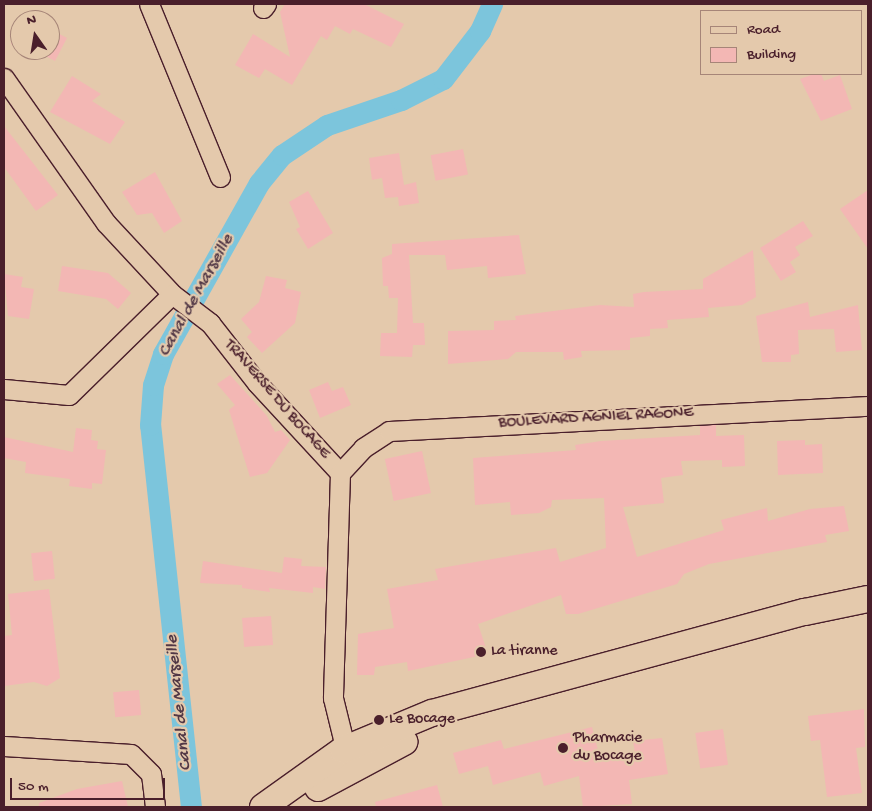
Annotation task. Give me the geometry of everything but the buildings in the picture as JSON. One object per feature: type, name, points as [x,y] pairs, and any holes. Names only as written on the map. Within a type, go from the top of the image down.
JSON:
[{"type":"main road","points":[[263,807],[432,713],[473,705],[760,627],[805,612],[868,599]]},
{"type":"main road","points":[[760,627],[868,616]]},
{"type":"main road","points":[[290,807],[348,759]]},
{"type":"street","points":[[149,4],[220,177]]},
{"type":"street","name":"TRAVERSE DU BOCAGE","points":[[4,78],[106,223],[176,297],[200,314],[340,473],[333,698],[348,759]]},
{"type":"street","points":[[4,389],[68,395],[176,297]]},
{"type":"street","name":"BOULEVARD AGNIEL RAGONE","points":[[340,473],[363,448],[389,431],[868,406]]},
{"type":"street","points":[[4,746],[131,754],[151,774],[155,807]]},
{"type":"waterway","name":"Canal de Marseille","points":[[191,807],[150,425],[153,385],[163,354],[259,183],[282,155],[327,125],[401,100],[443,79],[480,31],[492,4]]},
{"type":"place","name":"La tiranne","points":[[481,652]]},
{"type":"place","name":"Le Bocage","points":[[379,720]]},
{"type":"place","name":"Pharmacie du Bocage","points":[[563,748]]}]
